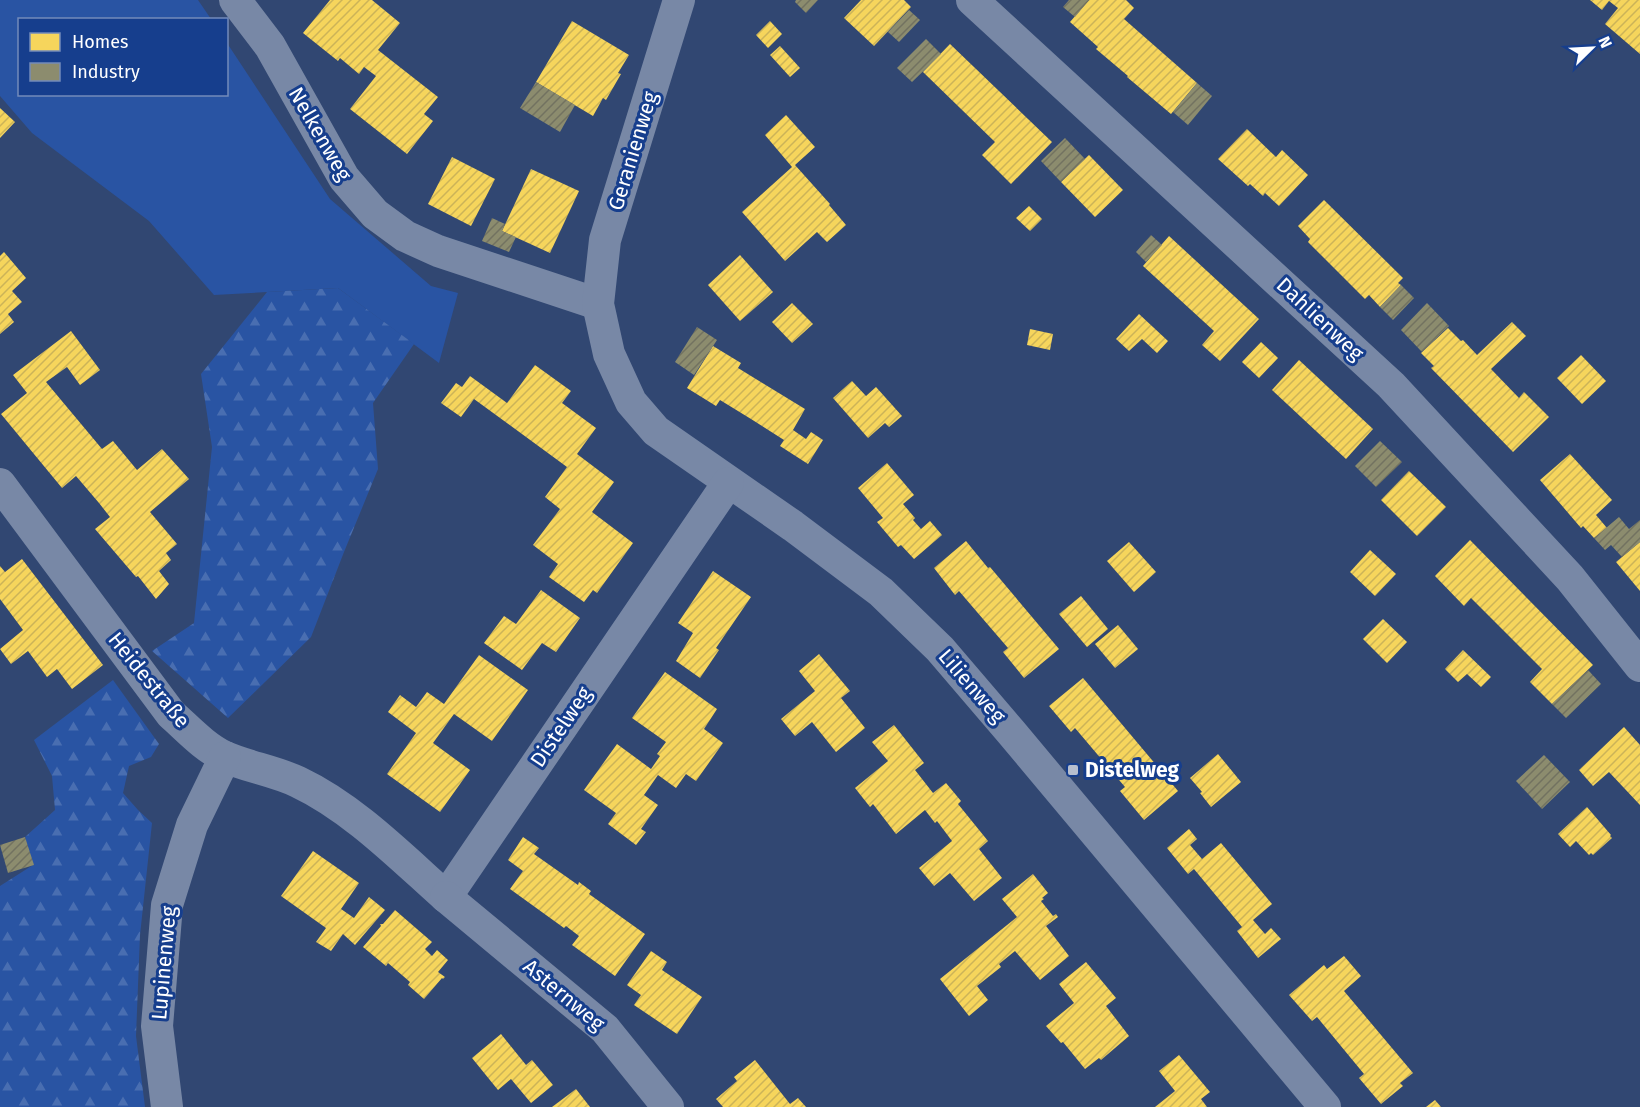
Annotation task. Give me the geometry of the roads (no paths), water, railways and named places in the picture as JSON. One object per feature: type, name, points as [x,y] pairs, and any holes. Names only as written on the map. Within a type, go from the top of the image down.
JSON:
[{"type":"street","name":"Nelkenweg","points":[[235,0],[270,46],[344,178],[375,214],[405,236],[438,251],[598,304]]},
{"type":"street","name":"Geranienweg","points":[[598,304],[605,240],[679,0]]},
{"type":"street","name":"Dahlienweg","points":[[972,0],[1391,385],[1570,578],[1640,666]]},
{"type":"street","name":"Lilienweg","points":[[598,304],[609,354],[631,402],[656,431],[793,526],[880,592],[940,649],[1325,1107]]},
{"type":"street","name":"Heidestraße","points":[[0,483],[171,714],[201,742],[225,757],[298,782],[339,805],[378,836],[446,897]]},
{"type":"street","name":"Distelweg","points":[[446,897],[728,483]]},
{"type":"street","name":"Lupinenweg","points":[[167,1107],[157,1026],[167,905],[192,825],[225,757]]},
{"type":"street","name":"Asternweg","points":[[446,897],[605,1029],[668,1107]]},
{"type":"place","name":"Distelweg","points":[[1073,770]]}]
